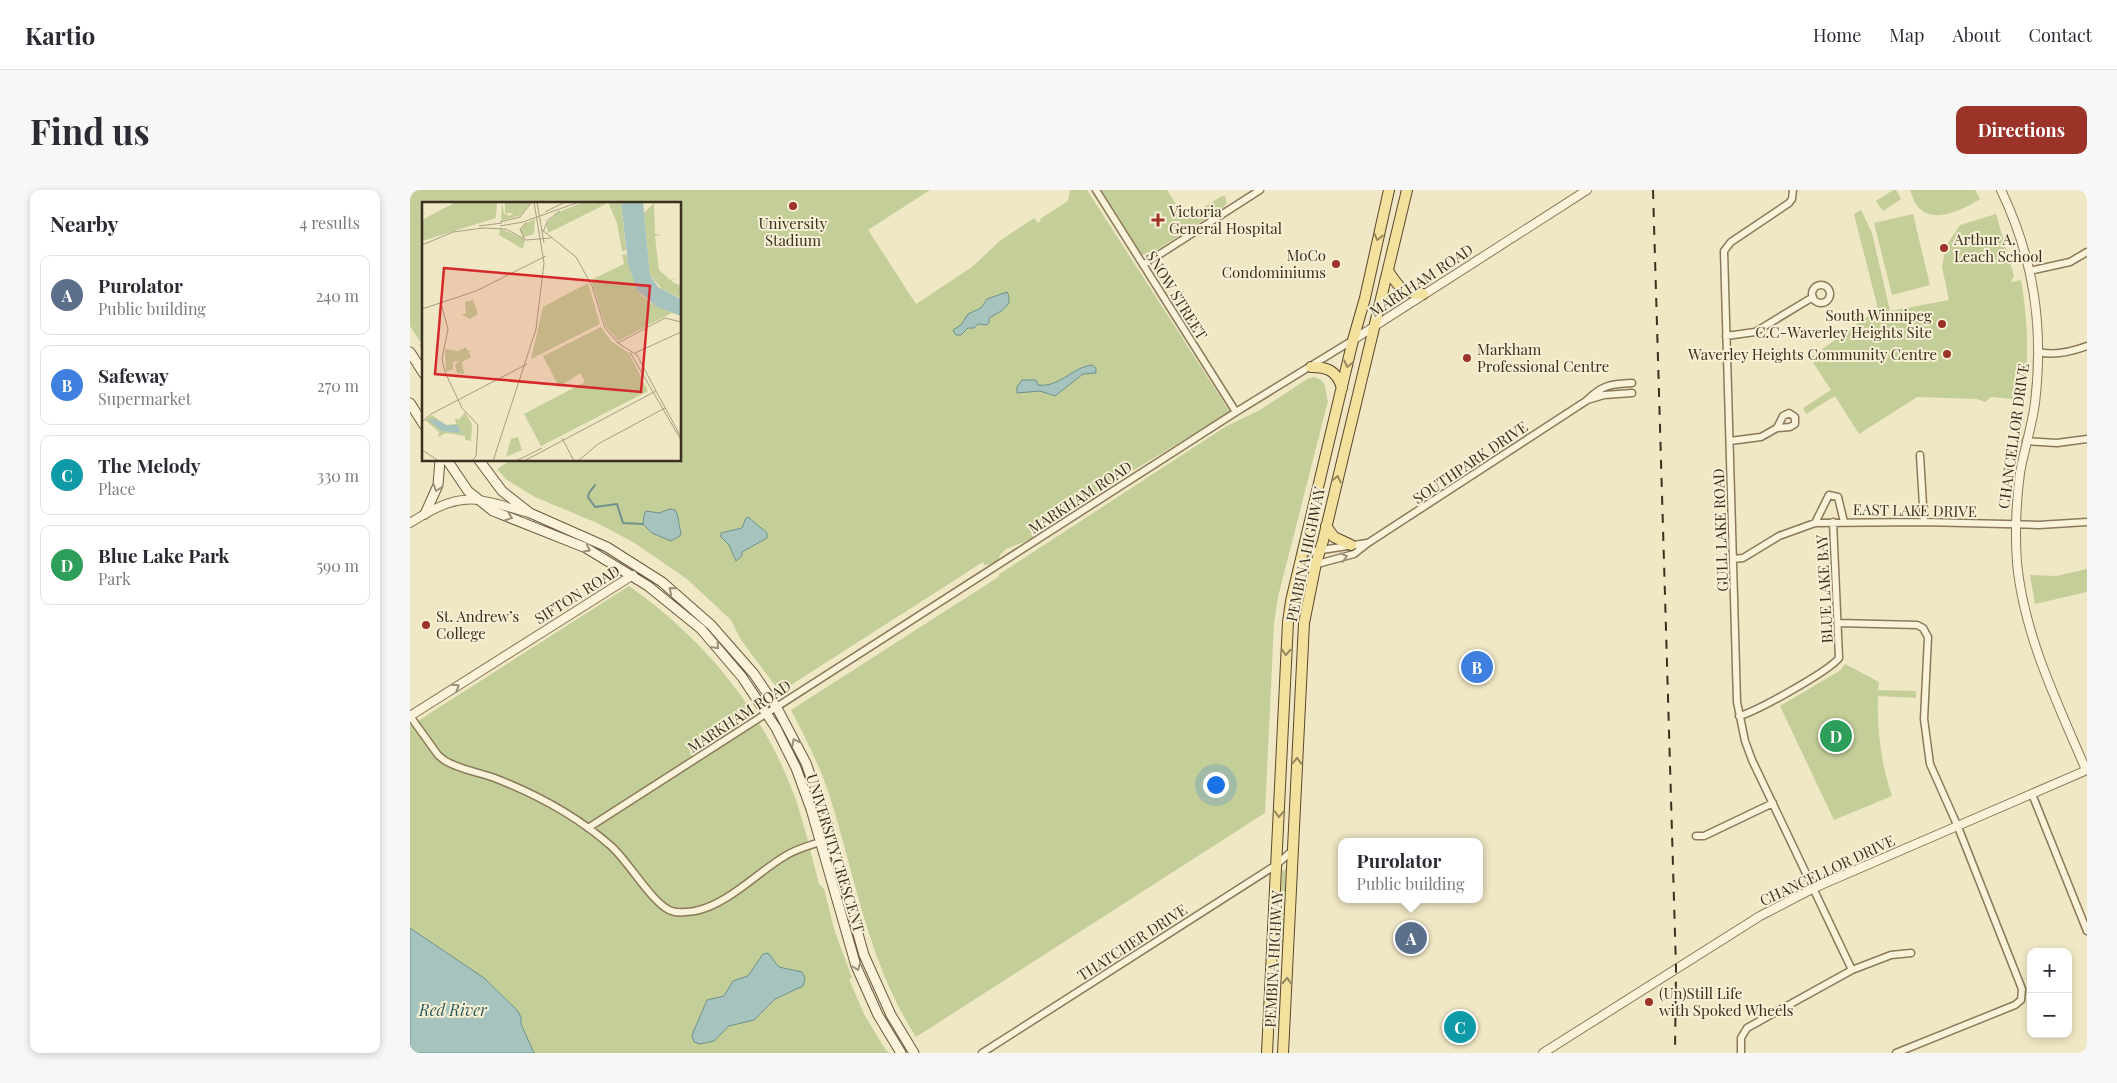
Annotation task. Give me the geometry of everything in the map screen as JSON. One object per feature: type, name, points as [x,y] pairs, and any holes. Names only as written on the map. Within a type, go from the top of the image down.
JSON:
[{"type":"main road","name":"PEMBINA HIGHWAY","points":[[1267,1053],[1288,622],[1302,553],[1390,190]]},
{"type":"main road","name":"PEMBINA HIGHWAY","points":[[1283,1053],[1304,623],[1316,563],[1324,542],[1326,526],[1407,190]]},
{"type":"main road","points":[[1388,271],[1401,289],[1408,293],[1423,294]]},
{"type":"main road","points":[[410,352],[422,371]]},
{"type":"main road","points":[[1311,367],[1324,367],[1330,370],[1340,380],[1342,388]]},
{"type":"main road","points":[[410,403],[422,422]]},
{"type":"main road","points":[[425,514],[438,486],[440,461]]},
{"type":"main road","name":"UNIVERSITY CRESCENT","points":[[448,461],[464,487],[478,500],[498,513],[586,548],[633,575],[672,604],[708,637],[737,670],[768,714],[796,768],[811,809],[856,966],[878,1015],[901,1053]]},
{"type":"main road","name":"UNIVERSITY CRESCENT","points":[[480,461],[502,491],[530,513],[560,524],[607,547],[662,582],[700,614],[730,645],[777,708],[798,747],[815,787],[854,925],[870,972],[891,1015],[914,1053]]},
{"type":"main road","points":[[1326,526],[1334,537],[1351,544]]},
{"type":"street","name":"SNOW STREET","points":[[1096,190],[1236,412]]},
{"type":"street","points":[[1143,265],[1260,190]]},
{"type":"street","name":"MARKHAM ROAD","points":[[588,828],[1236,412],[1311,367],[1587,190]]},
{"type":"street","name":"GULL LAKE ROAD","points":[[1793,190],[1792,199],[1789,203],[1731,242],[1724,251],[1739,716],[1744,741],[1852,970]]},
{"type":"street","name":"CHANCELLOR DRIVE","points":[[1543,1053],[1760,916],[1814,888],[2087,770],[2030,629],[2017,563],[2016,524],[2018,495],[2034,404],[2038,352],[2038,319],[2020,235],[2001,190]]},
{"type":"street","points":[[2029,271],[2070,262],[2087,252]]},
{"type":"street","points":[[1726,336],[1754,332],[1812,298]]},
{"type":"street","points":[[2038,352],[2049,355],[2087,346]]},
{"type":"street","name":"SOUTHPARK DRIVE","points":[[1586,401],[1594,392],[1610,384],[1632,384]]},
{"type":"street","name":"SOUTHPARK DRIVE","points":[[1299,569],[1354,554],[1586,401],[1604,395],[1632,393]]},
{"type":"street","points":[[1730,441],[1761,437],[1777,428]]},
{"type":"street","points":[[2026,441],[2057,442],[2087,439]]},
{"type":"street","points":[[1920,455],[1924,522]]},
{"type":"street","name":"EAST LAKE DRIVE","points":[[1815,523],[1829,495],[1838,498],[1844,522]]},
{"type":"street","points":[[410,523],[450,502],[478,500],[530,513]]},
{"type":"street","name":"BLUE LAKE BAY","points":[[1739,716],[1749,714],[1832,666],[1839,658],[1833,522]]},
{"type":"street","name":"EAST LAKE DRIVE","points":[[1733,559],[1743,558],[1793,530],[1815,523],[1924,522],[2061,525],[2087,522]]},
{"type":"street","name":"SOUTHPARK DRIVE","points":[[1302,553],[1351,544],[1368,543]]},
{"type":"street","name":"SIFTON ROAD","points":[[411,715],[633,575]]},
{"type":"street","points":[[1838,623],[1917,625],[1923,628],[1928,637],[1924,719],[1926,747],[1930,764],[1958,827],[2022,990],[2022,996],[2015,1004],[1896,1053]]},
{"type":"street","points":[[411,715],[435,752],[444,760],[492,777],[559,809],[588,828],[619,854],[664,906],[676,912],[708,907],[784,856],[803,847],[820,842]]},
{"type":"street","points":[[2032,794],[2087,931]]},
{"type":"street","points":[[1696,836],[1704,836],[1773,803]]},
{"type":"street","name":"THATCHER DRIVE","points":[[982,1053],[1276,865],[1293,850]]},
{"type":"street","points":[[1741,1053],[1741,1038],[1747,1028],[1852,970],[1890,955],[1911,953]]},
{"type":"green space","points":[[410,190],[930,190],[868,230],[916,304],[972,267],[1001,240],[1034,218],[1038,223],[1041,221],[1040,219],[1068,201],[1070,190],[1087,190],[1230,412],[1086,499],[1034,538],[1006,549],[998,560],[990,564],[984,565],[983,562],[780,692],[741,640],[731,620],[687,579],[633,542],[597,523],[535,497],[507,480],[497,469],[509,461],[681,461],[681,202],[422,202],[422,349],[419,345],[421,343],[410,326]]},
{"type":"green space","name":"Victoria General Hospital","points":[[1100,190],[1167,190],[1185,219],[1222,196],[1225,196],[1227,203],[1224,207],[1149,255],[1143,255]]},
{"type":"green space","points":[[1896,190],[1901,199],[1883,211],[1876,201]]},
{"type":"green space","points":[[1910,190],[1975,190],[1980,199],[1948,214],[1930,214],[1922,211],[1916,204]]},
{"type":"green space","name":"South Winnipeg C.C-Waverley Heights Site","points":[[1861,210],[1872,233],[1890,311],[1949,300],[1942,267],[1946,246],[1960,225],[1996,214],[2014,276],[2011,282],[2021,280],[2027,355],[2024,400],[1991,397],[1985,402],[1977,399],[1917,397],[1859,434],[1835,396],[1806,414],[1803,408],[1831,390],[1810,358],[1878,309],[1854,214]]},
{"type":"green space","points":[[1913,214],[1930,285],[1892,295],[1874,223]]},
{"type":"green space","points":[[1314,377],[1324,383],[1328,401],[1278,597],[1274,623],[1265,813],[916,1037],[899,1008],[874,948],[829,794],[807,741],[791,710],[1000,576],[998,575],[1225,427],[1260,410],[1307,379]]},
{"type":"green space","points":[[2087,569],[2087,592],[2035,604],[2030,575],[2056,576]]},
{"type":"green space","points":[[629,586],[684,631],[709,656],[731,682],[769,741],[785,773],[798,806],[819,884],[824,889],[835,932],[852,978],[849,979],[864,1014],[889,1053],[534,1053],[517,1010],[484,978],[410,928],[410,726]]},
{"type":"green space","points":[[1845,664],[1879,682],[1878,690],[1916,691],[1916,698],[1878,696],[1880,747],[1892,796],[1834,820],[1780,706],[1841,670]]},
{"type":"green space","points":[[1286,869],[1281,949],[1279,930],[1282,871]]},
{"type":"water","points":[[1007,292],[1009,301],[1007,305],[989,318],[987,325],[978,324],[974,328],[968,328],[961,335],[956,335],[953,330],[961,325],[968,314],[981,308],[987,299]]},
{"type":"water","points":[[1092,365],[1096,368],[1096,373],[1083,374],[1055,396],[1040,391],[1017,393],[1017,387],[1022,380],[1036,380],[1038,385],[1046,385],[1059,381],[1078,369]]},
{"type":"water","points":[[670,509],[676,512],[681,532],[680,536],[671,541],[652,533],[643,524],[646,511],[659,513]]},
{"type":"water","points":[[748,517],[767,533],[767,538],[742,552],[742,556],[736,561],[729,545],[721,537],[721,533],[742,528]]},
{"type":"water","name":"Red River","points":[[410,928],[484,978],[517,1010],[534,1053],[410,1053]]},
{"type":"water","points":[[768,953],[779,967],[802,972],[805,978],[803,986],[775,999],[754,1020],[729,1026],[714,1041],[700,1044],[694,1042],[692,1035],[707,1000],[724,996],[733,981],[748,976],[763,954]]},
{"type":"waterway","points":[[595,485],[588,497],[595,507],[617,504],[623,523],[643,524]]},
{"type":"railway","points":[[1653,190],[1676,968],[1675,1053]]},
{"type":"place","name":"University Stadium","points":[[793,206]]},
{"type":"place","name":"Victoria General Hospital","points":[[1158,220]]},
{"type":"place","name":"Arthur A. Leach School","points":[[1944,248]]},
{"type":"place","name":"MoCo Condominiums","points":[[1336,264]]},
{"type":"place","name":"South Winnipeg C.C-Waverley Heights Site","points":[[1942,324]]},
{"type":"place","name":"Waverley Heights Community Centre","points":[[1947,354]]},
{"type":"place","name":"Markham Professional Centre","points":[[1467,358]]},
{"type":"place","name":"St. Andrew’s College","points":[[426,625]]},
{"type":"place","name":"Safeway","points":[[1477,667]]},
{"type":"place","name":"Blue Lake Park","points":[[1836,736]]},
{"type":"place","name":"Purolator","points":[[1411,938]]},
{"type":"place","name":"(Un)Still Life with Spoked Wheels","points":[[1649,1002]]},
{"type":"place","name":"The Melody","points":[[1460,1027]]}]
